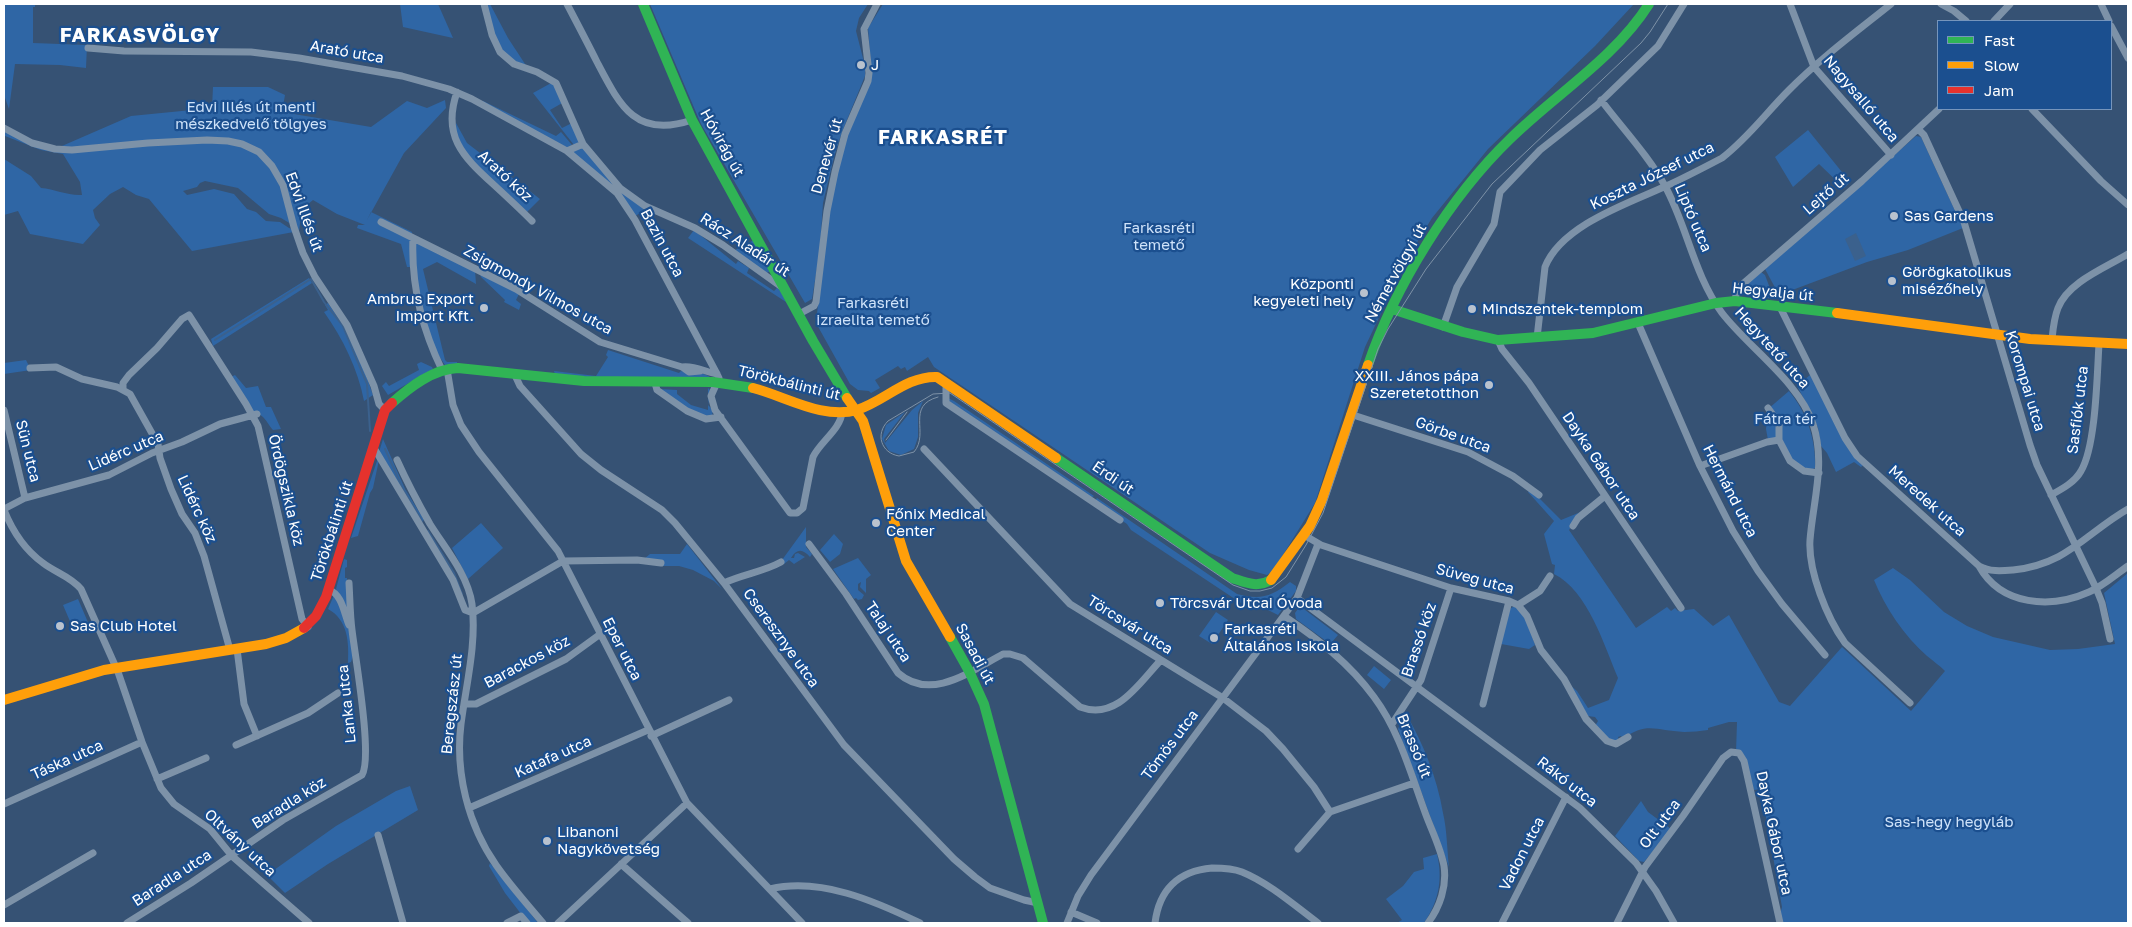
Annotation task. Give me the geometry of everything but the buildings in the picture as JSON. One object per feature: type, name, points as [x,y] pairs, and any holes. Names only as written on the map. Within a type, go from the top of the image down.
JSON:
[{"type":"street","name":"Rácz Aladár út","points":[[484,4],[492,35],[500,52],[514,64],[537,72],[556,83],[583,144],[609,177],[640,202],[706,235],[786,290],[842,391],[855,410]]},
{"type":"street","points":[[567,4],[614,96],[628,112],[638,119],[658,126],[671,126],[692,120]]},
{"type":"street","name":"Hóvirág út","points":[[643,4],[692,120],[786,290]]},
{"type":"street","name":"Denevér út","points":[[799,314],[814,306],[816,302],[829,198],[843,141],[868,81],[869,73],[864,29],[878,4]]},
{"type":"street","name":"Németvölgyi út","points":[[1266,583],[1276,576],[1317,513],[1371,353],[1423,249],[1446,214],[1477,175],[1510,139],[1614,47],[1639,20],[1648,4]]},
{"type":"street","points":[[1443,327],[1457,288],[1496,217],[1500,192],[1540,150],[1601,100],[1658,46],[1684,4]]},
{"type":"street","name":"Nagysalló utca","points":[[1790,4],[1814,67],[1891,155]]},
{"type":"street","name":"Koszta József utca","points":[[1536,338],[1543,278],[1553,253],[1596,218],[1665,187],[1722,158],[1740,146],[1789,90],[1838,44],[1892,4]]},
{"type":"street","points":[[1941,4],[1965,20]]},
{"type":"street","points":[[1995,20],[2010,4]]},
{"type":"street","points":[[2101,4],[2109,20]]},
{"type":"street","points":[[2112,28],[2128,58]]},
{"type":"street","name":"Arató utca","points":[[88,48],[124,51],[252,52],[384,72],[457,92],[567,151]]},
{"type":"street","name":"Arató köz","points":[[457,92],[451,118],[460,150],[471,164],[532,221]]},
{"type":"street","name":"Liptó utca","points":[[1601,100],[1665,187],[1706,286],[1716,303]]},
{"type":"street","name":"Lejtő út","points":[[1735,300],[1737,289],[1891,155],[1938,110]]},
{"type":"street","points":[[2033,110],[2128,205]]},
{"type":"street","name":"Edvi Illés út","points":[[4,128],[32,143],[55,149],[72,150],[148,142],[207,140],[242,144],[259,152],[272,166],[283,185],[294,227],[304,253],[316,277],[347,325],[374,386],[379,404],[385,410]]},
{"type":"street","name":"Korompai utca","points":[[1918,129],[1924,135],[1964,222],[2030,445],[2051,495],[2096,588],[2110,639]]},
{"type":"street","points":[[567,151],[583,144]]},
{"type":"street","name":"Bazin utca","points":[[567,151],[616,193],[635,220],[714,374]]},
{"type":"street","name":"Zsigmondy Vilmos utca","points":[[381,222],[520,291],[600,342],[682,367],[690,367],[714,374]]},
{"type":"street","points":[[385,410],[393,400],[442,367],[427,335],[416,288],[412,258],[413,238]]},
{"type":"street","points":[[2052,339],[2057,311],[2068,291],[2128,254]]},
{"type":"street","name":"Hegyalja út","points":[[1392,309],[1443,327],[1498,340],[1593,333],[1735,300],[1997,334],[2099,344],[2128,344]]},
{"type":"street","name":"Hegytető utca","points":[[1716,303],[1723,314],[1796,393],[1813,424],[1819,473],[1810,542],[1816,578],[1836,631],[1845,643],[1910,703]]},
{"type":"street","name":"Meredek utca","points":[[1780,307],[1846,438],[1858,456],[1979,566],[1986,578],[1997,588],[2014,597],[2029,601],[2047,602],[2064,599],[2096,588],[2128,566]]},
{"type":"street","name":"Ördögszikla köz","points":[[123,389],[123,383],[129,375],[157,348],[182,319],[189,315],[254,414],[261,434],[302,620],[308,627]]},
{"type":"street","name":"Hermánd utca","points":[[1638,323],[1700,466],[1733,531],[1758,571],[1782,604],[1825,655]]},
{"type":"street","name":"Dayka Gábor utca","points":[[1498,340],[1502,349],[1529,383],[1681,608]]},
{"type":"street","name":"Sasfiók utca","points":[[2051,495],[2063,489],[2078,476],[2086,461],[2092,433],[2099,344]]},
{"type":"street","points":[[30,368],[56,367],[82,379],[123,389]]},
{"type":"street","name":"Törökbálinti út","points":[[442,367],[593,382],[654,383],[714,374],[736,384],[842,412],[855,410],[878,402],[923,377],[937,377],[947,385]]},
{"type":"street","name":"Eper utca","points":[[442,367],[461,425],[479,452],[550,541],[562,561],[649,733],[687,803],[802,923]]},
{"type":"street","name":"Cseresznye utca","points":[[514,373],[520,386],[581,454],[601,470],[666,513],[724,583],[844,745],[954,859],[990,888],[1038,903]]},
{"type":"street","points":[[714,374],[711,400],[785,509],[790,513],[797,513],[803,508],[813,457],[841,420],[842,412]]},
{"type":"street","points":[[654,383],[657,390],[692,413],[710,420],[721,417]]},
{"type":"street","name":"Érdi út","points":[[947,385],[946,403],[1120,520]]},
{"type":"street","name":"Érdi út","points":[[947,385],[1232,578],[1246,585],[1256,586],[1266,583]]},
{"type":"street","name":"Lidérc köz","points":[[123,389],[130,394],[143,414],[158,444],[158,450],[171,489],[204,556],[234,649],[244,704],[257,736]]},
{"type":"street","points":[[1768,408],[1779,423],[1779,440],[1790,461],[1804,472],[1819,473]]},
{"type":"street","name":"Sün utca","points":[[4,410],[25,498]]},
{"type":"street","name":"Törökbálinti út","points":[[4,700],[58,682],[116,667],[278,642],[295,636],[308,627],[320,610],[329,590],[385,410]]},
{"type":"street","name":"Sasadi út","points":[[855,410],[863,421],[906,561],[969,671],[984,704],[1043,923]]},
{"type":"street","name":"Lidérc utca","points":[[4,509],[25,498],[97,479],[158,450],[182,442],[220,424],[254,414]]},
{"type":"street","name":"Görbe utca","points":[[1350,414],[1468,452],[1513,476],[1539,495]]},
{"type":"street","points":[[1700,466],[1767,442],[1779,440]]},
{"type":"street","points":[[374,448],[453,580],[465,610],[473,613],[562,561],[638,560],[661,563]]},
{"type":"street","name":"Törcsvár utca","points":[[924,449],[1070,604],[1223,698],[1266,731],[1314,787],[1330,812]]},
{"type":"street","name":"Beregszász út","points":[[396,460],[430,523],[464,579],[472,603],[472,642],[459,748],[460,766],[469,808],[484,845],[495,864],[543,923]]},
{"type":"street","points":[[1573,526],[1578,518],[1605,496]]},
{"type":"street","name":"Oltvány utca","points":[[4,509],[10,524],[32,553],[43,564],[71,579],[81,589],[116,667],[142,742],[161,788],[174,804],[210,829],[232,856],[308,923]]},
{"type":"street","points":[[1979,566],[1987,570],[1997,571],[2022,569],[2052,560],[2076,547],[2117,515],[2128,509]]},
{"type":"street","points":[[421,528],[430,523]]},
{"type":"street","name":"Süveg utca","points":[[1304,535],[1318,544],[1451,588],[1509,601],[1518,605],[1527,616],[1541,650],[1564,678],[1588,722],[1607,741],[1616,744],[1628,737]]},
{"type":"street","name":"Talaj utca","points":[[809,544],[846,594],[890,663],[904,678],[930,686],[949,681],[1003,654],[1017,655],[1074,703],[1087,710],[1097,711],[1113,708],[1120,703],[1161,660]]},
{"type":"street","points":[[1318,544],[1298,598],[1402,677],[1418,686]]},
{"type":"street","points":[[724,583],[735,578],[761,572],[780,562]]},
{"type":"street","points":[[1518,605],[1540,591],[1550,576]]},
{"type":"street","name":"Lanka utca","points":[[349,584],[352,629],[366,740],[366,762],[362,775]]},
{"type":"street","name":"Brassó köz","points":[[1392,724],[1418,686],[1451,588]]},
{"type":"street","name":"Lanka utca","points":[[329,590],[335,592],[352,629]]},
{"type":"street","name":"Tömös utca","points":[[1071,912],[1091,875],[1298,598]]},
{"type":"street","points":[[1483,704],[1509,601]]},
{"type":"street","name":"Brassó út","points":[[1284,616],[1321,642],[1338,658],[1360,680],[1392,724],[1444,866],[1442,894],[1438,906],[1428,923]]},
{"type":"street","name":"Barackos köz","points":[[464,704],[476,704],[566,659],[599,635]]},
{"type":"street","name":"Rákó utca","points":[[1418,686],[1595,821],[1636,863],[1656,891],[1674,923]]},
{"type":"street","points":[[236,745],[308,713],[338,693]]},
{"type":"street","name":"Katafa utca","points":[[469,808],[729,700]]},
{"type":"street","name":"Táska utca","points":[[4,804],[142,742]]},
{"type":"street","name":"Dayka Gábor utca","points":[[1736,752],[1744,761],[1780,923]]},
{"type":"street","name":"Olt utca","points":[[1617,923],[1642,872],[1723,758],[1727,754],[1736,752]]},
{"type":"street","points":[[157,779],[206,758]]},
{"type":"street","name":"Baradla köz","points":[[232,856],[282,820],[362,775]]},
{"type":"street","points":[[1298,850],[1330,812],[1414,783]]},
{"type":"street","name":"Vadon utca","points":[[1502,923],[1566,797]]},
{"type":"street","points":[[558,923],[687,803]]},
{"type":"street","points":[[378,835],[403,923]]},
{"type":"street","points":[[4,905],[93,853]]},
{"type":"street","name":"Baradla utca","points":[[127,923],[232,856]]},
{"type":"street","points":[[621,864],[688,923]]},
{"type":"street","points":[[1155,923],[1160,900],[1171,883],[1194,871],[1223,868],[1240,871],[1255,879],[1318,923]]},
{"type":"street","points":[[770,889],[806,887],[839,892],[874,902],[917,923]]},
{"type":"street","points":[[1066,923],[1071,912],[1096,923]]},
{"type":"street","points":[[507,923],[521,916],[527,923]]},
{"type":"green space","points":[[4,4],[35,4],[35,7],[33,7],[33,43],[87,45],[86,68],[60,65],[15,64],[9,109],[4,95]]},
{"type":"green space","points":[[400,4],[438,4],[453,38],[403,27]]},
{"type":"green space","points":[[485,4],[490,4],[508,38],[527,67],[516,63],[508,57],[497,43]]},
{"type":"green space","points":[[650,4],[868,4],[859,18],[856,31],[865,66],[865,76],[834,157],[823,203],[820,249],[812,299],[805,303],[701,124]]},
{"type":"green space","name":"Farkasréti temető","points":[[883,4],[1634,4],[1595,46],[1488,149],[1432,218],[1394,280],[1382,304],[1383,309],[1365,347],[1315,503],[1273,571],[1267,575],[1249,570],[1210,553],[934,367],[928,357],[907,371],[905,367],[901,369],[898,366],[875,380],[880,388],[871,393],[858,390],[850,384],[816,323],[828,212],[842,148],[874,68],[871,65],[868,28]]},
{"type":"green space","points":[[553,82],[564,102],[550,110],[562,128],[572,123],[581,141],[574,145],[533,93]]},
{"type":"green space","name":"Edvi Illés út menti mészkedvelő tölgyes","points":[[213,87],[268,87],[285,95],[282,112],[371,127],[407,101],[427,108],[445,100],[446,108],[404,153],[371,212],[412,232],[411,267],[407,267],[401,244],[357,228],[358,225],[365,225],[337,214],[313,200],[302,209],[299,231],[192,251],[149,199],[136,195],[123,187],[110,194],[93,210],[95,218],[100,225],[83,244],[30,234],[18,211],[4,215],[4,159],[31,176],[41,188],[82,195],[80,182],[63,154],[41,150],[5,136],[4,129],[55,149],[131,116],[212,108]],"holes":[[[205,181],[238,188],[269,214],[291,224],[292,229],[280,222],[266,221],[256,212],[247,209],[234,194],[214,189],[187,195],[183,191],[197,187]]]},
{"type":"green space","points":[[483,101],[556,136],[561,132],[572,145],[566,148],[482,103]]},
{"type":"green space","points":[[456,123],[467,143],[540,199],[527,212],[482,172],[471,159],[462,147],[457,134]]},
{"type":"green space","points":[[1808,130],[1850,182],[1844,188],[1819,164],[1793,187],[1775,157]]},
{"type":"green space","name":"Sas Gardens","points":[[1916,136],[1921,137],[1963,228],[1908,250],[1867,262],[1779,295],[1765,269]]},
{"type":"green space","points":[[583,147],[644,211],[635,216],[618,192],[571,152]]},
{"type":"green space","points":[[694,230],[736,264],[738,261],[749,268],[747,273],[774,291],[777,288],[781,291],[786,302],[688,238]]},
{"type":"green space","points":[[756,239],[772,270],[765,274],[733,251]]},
{"type":"green space","points":[[415,240],[475,270],[476,284],[437,262],[423,269],[445,360],[447,362],[457,362],[457,364],[445,365],[433,347],[417,289]]},
{"type":"green space","points":[[479,271],[519,294],[516,300],[521,304],[519,310],[504,302],[505,300],[481,277]]},
{"type":"green space","points":[[1761,272],[1765,275],[1774,299],[1741,294],[1743,288]]},
{"type":"green space","points":[[309,278],[312,283],[213,346],[211,339]]},
{"type":"green space","points":[[328,303],[348,336],[369,383],[373,395],[364,401],[358,377],[349,355],[324,312],[328,310],[325,305]]},
{"type":"green space","points":[[608,350],[679,373],[681,371],[700,373],[710,377],[618,380],[555,374],[554,371],[596,376],[608,357],[606,355]]},
{"type":"green space","points":[[26,360],[31,370],[4,374],[4,363]]},
{"type":"green space","points":[[421,362],[433,369],[388,395],[382,386],[386,382],[389,386],[419,370],[417,364]]},
{"type":"green space","points":[[235,375],[246,388],[258,386],[266,407],[271,407],[281,429],[273,430],[262,416],[252,413],[231,377]]},
{"type":"green space","points":[[1810,375],[1863,465],[1861,467],[1854,462],[1836,472],[1827,453],[1821,446],[1818,428],[1797,386]]},
{"type":"green space","points":[[708,388],[710,390],[708,405]]},
{"type":"green space","points":[[659,389],[677,390],[677,394],[691,405],[708,410],[708,405],[713,410],[712,416],[692,411]]},
{"type":"green space","name":"Fátra tér","points":[[1789,391],[1801,408],[1812,437],[1815,468],[1808,471],[1791,459],[1782,445],[1768,440],[1766,429],[1768,409]]},
{"type":"green space","points":[[948,398],[1094,496],[1091,498],[948,401]]},
{"type":"green space","points":[[923,401],[918,413],[918,437],[914,449],[901,455],[889,451],[882,439],[886,425],[905,412],[884,439],[885,443],[912,410]]},
{"type":"green space","points":[[383,439],[405,489],[424,520],[420,523],[379,452]]},
{"type":"green space","points":[[378,458],[373,488],[358,536],[351,538]]},
{"type":"green space","name":"Sas-hegy hegyláb","points":[[1530,489],[1561,520],[1583,511],[1569,530],[1636,628],[1667,607],[1671,611],[1675,608],[1678,611],[1694,609],[1713,626],[1729,615],[1779,702],[1790,706],[1842,647],[1911,711],[1945,671],[1919,648],[1896,621],[1878,590],[1874,580],[1893,568],[1910,580],[1944,612],[1967,626],[1993,637],[2050,650],[2078,649],[2115,644],[2104,593],[2128,573],[2128,923],[1783,923],[1780,915],[1782,907],[1761,789],[1754,790],[1736,752],[1737,722],[1729,722],[1708,728],[1708,730],[1693,732],[1652,728],[1638,730],[1623,739],[1621,736],[1618,737],[1619,740],[1608,740],[1595,726],[1598,721],[1595,717],[1588,716],[1570,685],[1577,691],[1588,708],[1609,700],[1618,678],[1601,635],[1586,606],[1566,582],[1554,574],[1555,565],[1552,564],[1544,534],[1554,521],[1528,492]]},
{"type":"green space","points":[[1097,498],[1237,594],[1252,597],[1265,596],[1277,591],[1290,582],[1296,586],[1296,591],[1278,615],[1264,608],[1265,605],[1247,607],[1131,530],[1127,524],[1094,502]]},
{"type":"green space","points":[[481,523],[503,548],[468,579],[452,548]]},
{"type":"green space","points":[[806,527],[806,547],[812,554],[810,557],[805,552],[798,551],[793,555],[791,558],[794,558],[795,554],[798,553],[805,557],[794,564],[789,560],[784,564],[782,560]]},
{"type":"green space","points":[[834,534],[843,544],[840,554],[830,562],[820,550]]},
{"type":"green space","points":[[687,544],[722,589],[714,581],[693,570],[679,566],[662,566],[644,559],[650,554],[680,554]]},
{"type":"green space","points":[[858,558],[871,575],[866,579],[866,593],[860,587],[861,582],[858,584],[858,590],[864,595],[862,599],[858,600],[854,599],[833,569]]},
{"type":"green space","points":[[344,559],[347,560],[345,578],[347,578],[349,618],[336,589]]},
{"type":"green space","points":[[334,595],[343,613],[352,639],[353,655],[351,662],[348,663],[346,632],[340,619],[328,609]]},
{"type":"green space","points":[[78,599],[90,627],[75,633],[63,605]]},
{"type":"green space","points":[[1300,606],[1338,635],[1332,642],[1326,641],[1296,619],[1295,613]]},
{"type":"green space","points":[[1515,606],[1526,619],[1535,645],[1529,649],[1501,644],[1509,609]]},
{"type":"green space","points":[[1216,612],[1228,620],[1212,644],[1199,636]]},
{"type":"green space","points":[[1374,666],[1391,680],[1384,689],[1367,675]]},
{"type":"green space","points":[[1405,712],[1418,736],[1437,786],[1445,826],[1449,867],[1398,729]]},
{"type":"green space","points":[[410,786],[418,810],[328,864],[285,893],[267,875],[336,826],[396,791]]},
{"type":"green space","points":[[1641,801],[1648,812],[1671,829],[1644,862],[1639,861],[1615,836]]},
{"type":"green space","points":[[1437,854],[1440,872],[1438,890],[1429,915],[1424,923],[1397,923],[1402,920],[1386,899],[1403,886],[1414,872],[1424,869],[1423,858]]},
{"type":"green space","points":[[490,863],[538,923],[528,923],[505,893],[489,866]]},
{"type":"shaded area","points":[[1856,233],[1866,256],[1855,261],[1845,239]]},
{"type":"waterway","points":[[215,340],[311,279],[324,302],[343,326],[367,384],[370,431]]},
{"type":"waterway","points":[[385,449],[402,487],[422,521]]},
{"type":"waterway","points":[[428,531],[454,573],[462,594]]},
{"type":"tram line","points":[[938,397],[928,401],[920,413],[920,437],[914,452],[899,456],[888,451],[884,447],[881,437],[884,426],[888,421],[933,394],[950,393],[1233,585],[1250,591],[1272,588],[1286,577],[1323,513],[1378,349],[1388,329],[1426,269],[1492,184],[1641,43],[1668,4]]},
{"type":"tram line","points":[[886,440],[907,412]]},
{"type":"traffic: fast","points":[[643,4],[692,120],[813,341],[847,398]]},
{"type":"traffic: fast","points":[[1368,365],[1379,335],[1409,274],[1446,215],[1466,188],[1510,139],[1619,42],[1649,4]]},
{"type":"traffic: fast","points":[[1392,309],[1463,332],[1498,340],[1593,333],[1716,303],[1735,301],[1837,313]]},
{"type":"traffic: fast","points":[[392,403],[414,385],[431,375],[458,368],[584,381],[713,382],[753,388]]},
{"type":"traffic: fast","points":[[1056,458],[1232,578],[1256,584],[1271,580]]},
{"type":"traffic: fast","points":[[950,637],[969,671],[984,704],[1043,923]]},
{"type":"traffic: slow","points":[[1837,313],[2030,339],[2128,344]]},
{"type":"traffic: slow","points":[[1271,580],[1310,526],[1322,500],[1368,365]]},
{"type":"traffic: slow","points":[[753,388],[818,410],[844,412],[867,406],[915,380],[937,377],[1056,458]]},
{"type":"traffic: slow","points":[[847,398],[863,421],[906,561],[950,637]]},
{"type":"traffic: slow","points":[[4,700],[104,670],[266,644],[286,638],[304,628]]},
{"type":"traffic: jam","points":[[304,628],[316,616],[326,597],[385,410],[392,403]]},
{"type":"place","name":"J","points":[[861,65]]},
{"type":"place","name":"Sas Gardens","points":[[1894,216]]},
{"type":"place","name":"Görögkatolikus misézőhely","points":[[1892,281]]},
{"type":"place","name":"Központi kegyeleti hely","points":[[1364,293]]},
{"type":"place","name":"Ambrus Export Import Kft.","points":[[484,308]]},
{"type":"place","name":"Mindszentek-templom","points":[[1472,309]]},
{"type":"place","name":"XXIII. János pápa Szeretetotthon","points":[[1489,385]]},
{"type":"place","name":"Főnix Medical Center","points":[[876,523]]},
{"type":"place","name":"Törcsvár Utcai Óvoda","points":[[1160,603]]},
{"type":"place","name":"Sas Club Hotel","points":[[60,626]]},
{"type":"place","name":"Farkasréti Általános Iskola","points":[[1214,638]]},
{"type":"place","name":"Libanoni Nagykövetség","points":[[547,841]]},
{"type":"district","name":"FARKASVÖLGY","points":[[140,36]]},
{"type":"district","name":"FARKASRÉT","points":[[943,138]]},
{"type":"park label","name":"Farkasréti izraelita temető","points":[[873,312]]}]
